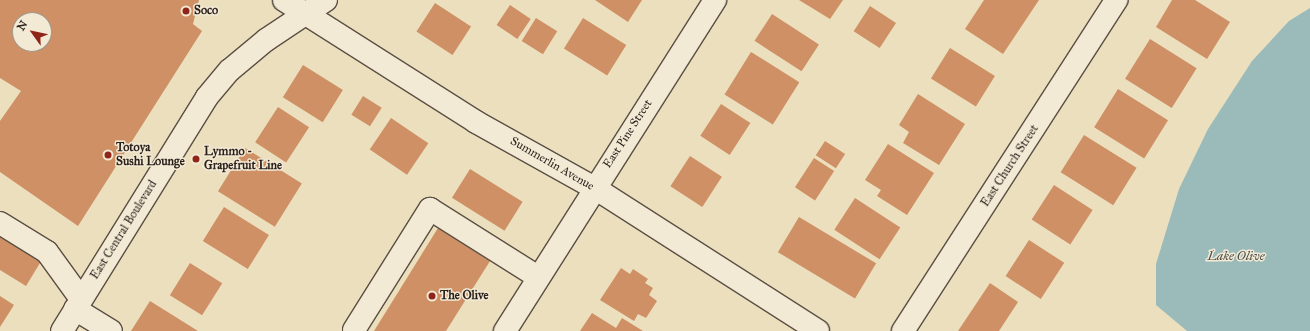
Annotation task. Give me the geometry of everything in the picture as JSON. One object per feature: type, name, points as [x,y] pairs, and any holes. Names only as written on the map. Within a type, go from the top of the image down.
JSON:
[{"type":"street","name":"Summerlin Avenue","points":[[284,0],[476,122],[593,187],[818,331]]},
{"type":"street","name":"East Central Boulevard","points":[[62,331],[207,97],[230,70],[260,45],[326,0]]},
{"type":"street","name":"East Pine Street","points":[[505,331],[593,187],[715,0]]},
{"type":"street","name":"East Church Street","points":[[903,331],[1116,0]]},
{"type":"street","points":[[354,330],[430,209],[538,277]]},
{"type":"street","points":[[0,223],[47,252],[78,304],[111,331]]},
{"type":"water","name":"Lake Olive","points":[[1310,8],[1310,331],[1187,331],[1156,305],[1156,264],[1179,189],[1208,129],[1252,61],[1289,21]]},
{"type":"building","points":[[0,0],[199,0],[193,24],[202,31],[78,226],[0,172],[0,121],[21,91],[0,78]]},
{"type":"building","points":[[595,0],[642,0],[628,22]]},
{"type":"building","points":[[799,0],[843,0],[830,19]]},
{"type":"building","points":[[984,0],[1039,0],[1003,54],[965,29]]},
{"type":"building","points":[[1172,0],[1195,0],[1230,22],[1207,59],[1156,27]]},
{"type":"building","points":[[435,3],[471,26],[453,55],[416,32]]},
{"type":"building","points":[[510,5],[531,19],[517,39],[497,25]]},
{"type":"building","points":[[870,6],[896,23],[880,48],[854,31]]},
{"type":"building","points":[[772,14],[819,44],[802,71],[755,41]]},
{"type":"building","points":[[536,18],[557,31],[543,54],[522,41]]},
{"type":"building","points":[[583,18],[626,45],[607,76],[564,49]]},
{"type":"building","points":[[1150,39],[1197,68],[1172,108],[1125,79]]},
{"type":"building","points":[[950,48],[995,76],[976,107],[931,79]]},
{"type":"building","points":[[751,52],[799,82],[773,125],[725,94]]},
{"type":"building","points":[[303,65],[343,90],[323,122],[283,97]]},
{"type":"building","points":[[1118,89],[1168,120],[1144,158],[1094,127]]},
{"type":"building","points":[[918,94],[965,124],[939,165],[903,143],[909,132],[899,125]]},
{"type":"building","points":[[363,96],[382,108],[370,126],[351,115]]},
{"type":"building","points":[[721,104],[750,123],[730,155],[700,136]]},
{"type":"building","points":[[278,107],[309,127],[286,162],[255,142]]},
{"type":"building","points":[[391,118],[428,143],[407,175],[370,150]]},
{"type":"building","points":[[1084,135],[1137,168],[1113,205],[1061,172]]},
{"type":"building","points":[[825,141],[845,154],[836,168],[816,155]]},
{"type":"building","points":[[888,144],[934,173],[907,215],[877,196],[881,190],[865,180]]},
{"type":"building","points":[[245,148],[302,184],[275,227],[218,191]]},
{"type":"building","points":[[690,156],[722,177],[702,207],[670,186]]},
{"type":"building","points":[[814,158],[834,171],[815,200],[795,187]]},
{"type":"building","points":[[470,169],[523,202],[505,231],[452,198]]},
{"type":"building","points":[[1054,185],[1093,210],[1070,244],[1032,219]]},
{"type":"building","points":[[855,198],[900,227],[880,259],[834,230]]},
{"type":"building","points":[[224,207],[269,235],[248,269],[203,241]]},
{"type":"building","points":[[799,217],[876,263],[855,298],[778,252]]},
{"type":"building","name":"The Olive","points":[[438,228],[490,261],[446,331],[374,331]]},
{"type":"building","points":[[0,232],[43,258],[26,286],[0,270]]},
{"type":"building","points":[[1029,240],[1064,263],[1041,299],[1006,276]]},
{"type":"building","points":[[190,263],[222,283],[202,315],[170,295]]},
{"type":"building","points":[[621,268],[630,274],[633,269],[648,279],[645,283],[653,288],[649,295],[657,301],[646,318],[638,314],[634,321],[600,300]]},
{"type":"building","points":[[990,283],[1018,302],[999,331],[958,331]]},
{"type":"building","points":[[0,296],[14,305],[0,327]]},
{"type":"building","points":[[150,301],[198,331],[131,331]]},
{"type":"building","points":[[592,313],[616,328],[622,318],[643,331],[580,331]]},
{"type":"place","name":"Soco","points":[[186,11]]},
{"type":"place","name":"Totoya Sushi Lounge","points":[[108,155]]},
{"type":"place","name":"Lymmo - Grapefruit Line","points":[[196,159]]},
{"type":"place","name":"The Olive","points":[[432,296]]}]
